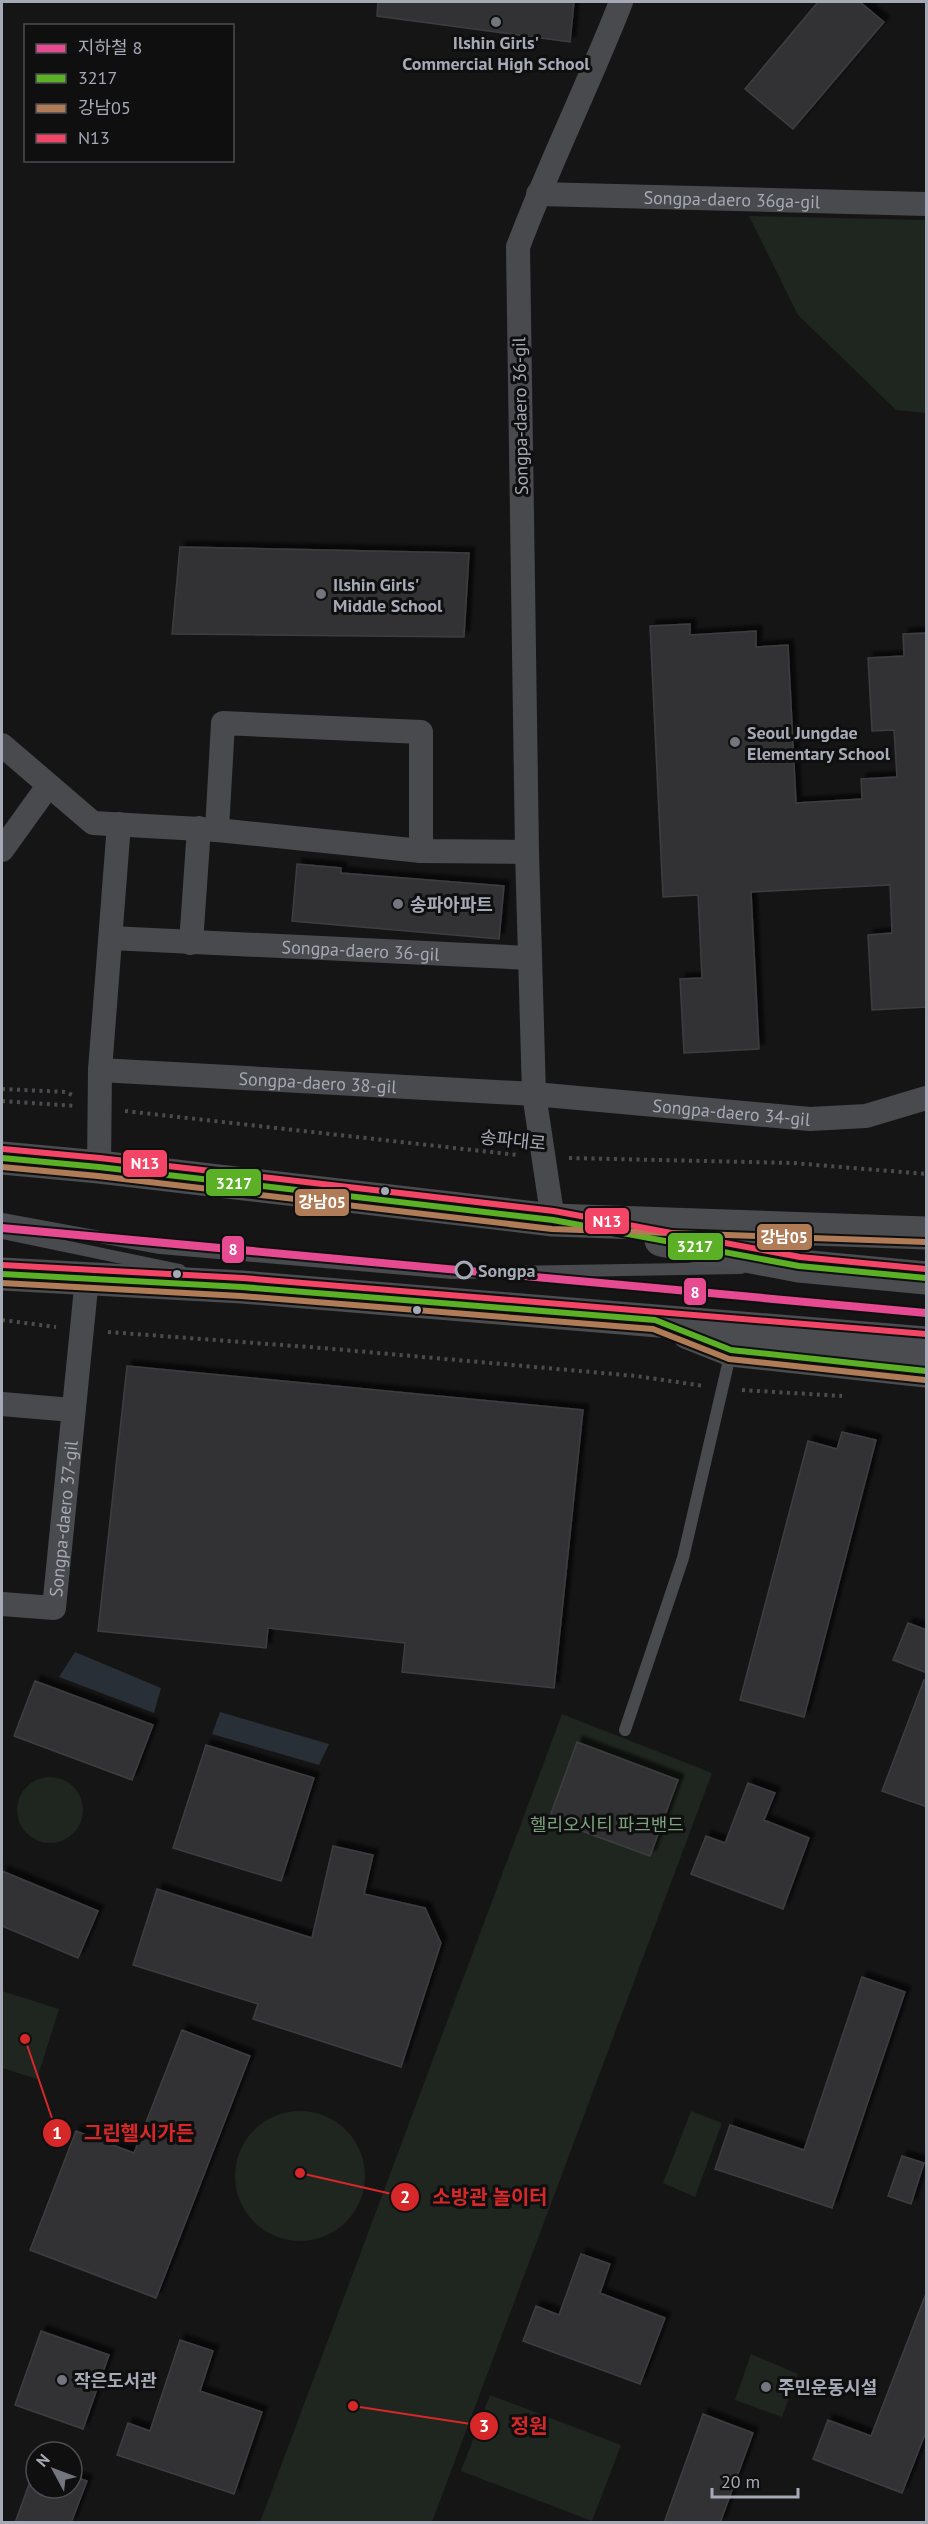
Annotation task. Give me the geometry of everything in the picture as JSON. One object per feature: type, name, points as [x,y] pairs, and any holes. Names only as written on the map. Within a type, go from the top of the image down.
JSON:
[{"type":"main road","points":[[2,1158],[99,1167],[553,1220],[799,1266],[927,1278]]},
{"type":"main road","points":[[553,1220],[927,1233]]},
{"type":"main road","points":[[2,1274],[242,1287],[927,1342]]},
{"type":"main road","points":[[656,1320],[731,1350],[927,1371]]},
{"type":"street","name":"Songpa-daero 36-gil","points":[[553,1220],[534,1094],[527,852],[518,247],[538,194],[594,70],[621,2]]},
{"type":"street","name":"Songpa-daero 36ga-gil","points":[[538,194],[927,204]]},
{"type":"street","points":[[191,943],[223,723],[421,732],[421,851]]},
{"type":"street","points":[[2,745],[93,823],[208,829],[421,851],[527,852]]},
{"type":"street","points":[[2,850],[48,786]]},
{"type":"street","points":[[99,1167],[100,1070],[119,824]]},
{"type":"street","name":"Songpa-daero 36-gil","points":[[111,938],[530,958]]},
{"type":"street","name":"Songpa-daero 38-gil","points":[[100,1070],[534,1094]]},
{"type":"street","name":"Songpa-daero 34-gil","points":[[534,1094],[810,1119],[866,1116],[927,1098]]},
{"type":"street","name":"Songpa-daero 37-gil","points":[[2,1604],[54,1608],[87,1278]]},
{"type":"street","points":[[2,1404],[72,1410]]},
{"type":"lane","points":[[2,1219],[160,1248],[452,1273],[799,1266]]},
{"type":"lane","points":[[2,1233],[156,1264],[242,1287]]},
{"type":"lane","points":[[625,1730],[683,1558],[731,1350]]},
{"type":"path","points":[[2,1089],[66,1092],[99,1108]]},
{"type":"path","name":"송파대로","points":[[2,1101],[99,1108],[542,1157],[793,1163],[927,1174]]},
{"type":"path","points":[[2,1320],[82,1330],[322,1348],[636,1376],[723,1389],[854,1396]]},
{"type":"green space","points":[[749,216],[926,220],[926,413],[896,410],[798,315]]},
{"type":"green space","name":"헬리오시티 파크밴드","points":[[562,1714],[712,1773],[432,2522],[260,2522]]},
{"type":"green space","points":[[44,1777],[56,1777],[74,1786],[81,1797],[83,1810],[81,1823],[74,1834],[63,1841],[44,1843],[31,1838],[22,1829],[17,1816],[17,1804],[22,1791],[31,1782]]},
{"type":"green space","points":[[2,1991],[59,2009],[37,2079],[2,2068]]},
{"type":"green space","points":[[300,2111],[325,2116],[346,2130],[360,2151],[365,2176],[360,2201],[346,2222],[325,2236],[300,2241],[275,2236],[254,2222],[240,2201],[235,2176],[240,2151],[254,2130],[275,2116]]},
{"type":"green space","points":[[691,2111],[722,2123],[695,2197],[663,2183]]},
{"type":"green space","name":"주민운동시설","points":[[751,2354],[798,2374],[782,2417],[735,2400]]},
{"type":"green space","points":[[490,2395],[621,2445],[592,2521],[461,2471]]},
{"type":"shaded area","points":[[75,1652],[161,1688],[154,1713],[59,1677]]},
{"type":"shaded area","points":[[220,1712],[329,1744],[319,1765],[212,1734]]},
{"type":"building","name":"Ilshin Girls' Commercial High School","points":[[378,2],[574,2],[570,42],[377,16]]},
{"type":"building","points":[[818,2],[860,2],[884,22],[793,129],[745,89]]},
{"type":"building","name":"Ilshin Girls' Middle School","points":[[180,547],[469,553],[464,637],[172,634]]},
{"type":"building","points":[[690,624],[690,635],[756,631],[756,647],[788,645],[796,803],[862,799],[861,779],[897,777],[894,730],[872,731],[868,658],[904,656],[903,634],[927,633],[927,1007],[872,1010],[868,935],[892,933],[890,885],[751,892],[759,1049],[684,1053],[680,979],[702,978],[698,895],[663,897],[650,626]]},
{"type":"building","name":"송파아파트","points":[[297,864],[341,868],[341,873],[504,886],[499,939],[292,921]]},
{"type":"building","points":[[127,1366],[583,1410],[554,1688],[402,1672],[405,1643],[268,1628],[266,1648],[98,1631]]},
{"type":"building","points":[[842,1432],[876,1440],[804,1717],[740,1700],[808,1441],[837,1449]]},
{"type":"building","points":[[908,1623],[927,1630],[927,1673],[893,1660]]},
{"type":"building","points":[[924,1680],[927,1680],[927,1807],[882,1791]]},
{"type":"building","points":[[35,1681],[153,1725],[132,1780],[14,1736]]},
{"type":"building","points":[[577,1742],[678,1780],[650,1856],[549,1819]]},
{"type":"building","points":[[206,1745],[314,1778],[281,1881],[173,1848]]},
{"type":"building","points":[[748,1783],[775,1793],[764,1820],[809,1838],[783,1909],[691,1874],[706,1836],[725,1843]]},
{"type":"building","points":[[333,1846],[373,1855],[364,1894],[425,1908],[441,1943],[401,2067],[253,2019],[258,2004],[133,1965],[157,1889],[312,1938]]},
{"type":"building","points":[[2,1871],[98,1911],[78,1958],[2,1926]]},
{"type":"building","points":[[862,1977],[905,1992],[832,2208],[715,2169],[730,2125],[804,2150]]},
{"type":"building","points":[[182,2030],[250,2056],[156,2298],[30,2250],[76,2131],[134,2153]]},
{"type":"building","points":[[902,2156],[924,2163],[911,2204],[888,2196]]},
{"type":"building","points":[[581,2254],[610,2264],[600,2293],[665,2318],[640,2384],[523,2341],[536,2306],[559,2315]]},
{"type":"building","points":[[925,2296],[927,2296],[927,2429],[902,2493],[813,2459],[828,2420],[871,2436]]},
{"type":"building","name":"작은도서관","points":[[41,2331],[109,2355],[83,2429],[15,2405]]},
{"type":"building","points":[[180,2340],[213,2351],[200,2391],[262,2412],[234,2494],[117,2455],[128,2423],[150,2431]]},
{"type":"building","points":[[703,2414],[753,2433],[720,2523],[664,2523]]},
{"type":"building","points":[[24,2498],[24,2500],[80,2500],[71,2523],[15,2523]]},
{"type":"metro line","name":"8","points":[[2,1228],[926,1313]]},
{"type":"transit line","name":"N13","points":[[3,1149],[100,1158],[554,1211],[800,1257],[926,1269]]},
{"type":"transit line","name":"3217","points":[[2,1158],[99,1167],[553,1220],[799,1266],[926,1278]]},
{"type":"transit line","name":"강남05","points":[[2,1167],[98,1176],[552,1229],[926,1242]]},
{"type":"transit line","name":"N13","points":[[2,1265],[243,1278],[926,1334]]},
{"type":"transit line","name":"3217","points":[[2,1274],[242,1287],[655,1320],[731,1350],[926,1371]]},
{"type":"transit line","name":"강남05","points":[[2,1283],[241,1296],[653,1329],[729,1359],[925,1380]]},
{"type":"place","name":"Ilshin Girls' Commercial High School","points":[[496,22]]},
{"type":"place","name":"Ilshin Girls' Middle School","points":[[321,594]]},
{"type":"place","name":"Seoul Jungdae Elementary School","points":[[735,742]]},
{"type":"place","name":"송파아파트","points":[[398,904]]},
{"type":"place","name":"Songpa","points":[[464,1270]]},
{"type":"place","name":"그린헬시가든","points":[[25,2039]]},
{"type":"place","name":"소방관 놀이터","points":[[300,2173]]},
{"type":"place","name":"작은도서관","points":[[62,2380]]},
{"type":"place","name":"주민운동시설","points":[[766,2387]]},
{"type":"place","name":"정원","points":[[353,2406]]}]
